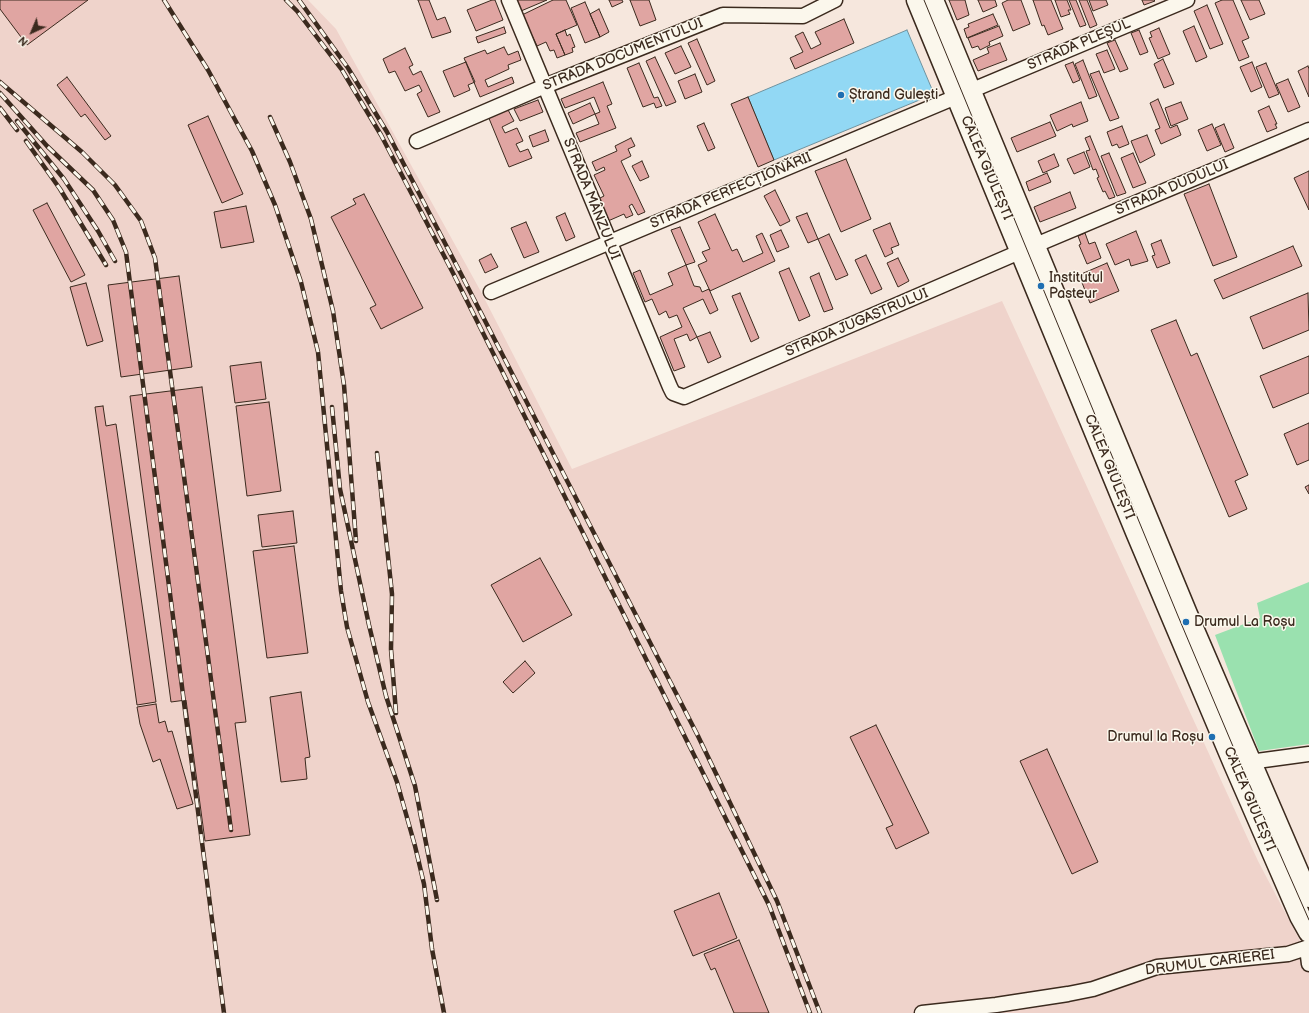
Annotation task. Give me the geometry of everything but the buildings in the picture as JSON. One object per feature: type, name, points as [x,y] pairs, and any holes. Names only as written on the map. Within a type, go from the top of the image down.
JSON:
[{"type":"main road","name":"CALEA GIULEȘTI","points":[[917,0],[964,93],[1028,248],[1136,532],[1242,762],[1309,897]]},
{"type":"main road","name":"CALEA GIULEȘTI","points":[[934,0],[964,93]]},
{"type":"main road","name":"CALEA GIULEȘTI","points":[[1242,762],[1300,916],[1308,942]]},
{"type":"street","name":"STRADA MÂNZULUI","points":[[509,0],[608,242],[670,387],[678,396]]},
{"type":"street","name":"STRADA DOCUMENTULUI","points":[[417,141],[545,86],[723,15],[803,16],[835,0]]},
{"type":"street","name":"STRADA PLEȘUL","points":[[964,93],[1187,0]]},
{"type":"street","name":"STRADA PERFECȚIONĂRII","points":[[491,292],[964,93]]},
{"type":"street","name":"STRADA DUDULUI","points":[[1028,248],[1309,130]]},
{"type":"street","name":"STRADA JUGASTRULUI","points":[[678,396],[688,396],[1028,248]]},
{"type":"street","points":[[1242,762],[1309,754]]},
{"type":"street","name":"CALEA GIULEȘTI","points":[[1308,942],[1309,964]]},
{"type":"street","name":"DRUMUL CARIEREI","points":[[922,1013],[996,1005],[1093,989],[1157,967],[1288,954],[1308,942]]},
{"type":"shaded area","points":[[0,0],[308,0],[336,29],[480,290],[572,469],[1002,301],[1258,861],[1309,958],[1309,1013],[0,1013]]},
{"type":"green space","points":[[1309,582],[1309,744],[1259,751],[1215,635],[1260,618],[1257,603]]},
{"type":"water","name":"Ștrand Gulești","points":[[907,30],[934,94],[774,160],[748,97]]},
{"type":"tram line","points":[[924,0],[1178,616],[1240,763],[1309,920]]},
{"type":"railway","points":[[164,0],[208,70],[252,151],[275,205],[301,282],[318,352],[341,591],[347,627],[368,702],[397,782],[415,846],[424,884],[432,949],[444,1013]]},
{"type":"railway","points":[[286,0],[297,11],[342,70],[381,135],[453,273],[769,905],[810,1013]]},
{"type":"railway","points":[[299,0],[348,68],[387,132],[460,272],[698,736],[777,901],[820,1013]]},
{"type":"railway","points":[[0,82],[82,152],[115,185],[141,221],[155,258],[231,830]]},
{"type":"railway","points":[[0,93],[47,146],[93,190],[113,220],[126,252],[224,1013]]},
{"type":"railway","points":[[0,108],[17,130]]},
{"type":"railway","points":[[270,117],[290,162],[311,219],[333,311],[344,385],[356,541]]},
{"type":"railway","points":[[17,121],[64,179],[98,231],[115,261]]},
{"type":"railway","points":[[26,141],[60,189],[106,265]]},
{"type":"railway","points":[[332,407],[340,489],[386,696],[415,786],[437,900]]},
{"type":"railway","points":[[377,453],[392,594],[391,649],[396,713]]},
{"type":"place","name":"Ștrand Gulești","points":[[841,95]]},
{"type":"place","name":"Institutul Pasteur","points":[[1041,286]]},
{"type":"place","name":"Drumul La Roșu","points":[[1186,622]]},
{"type":"place","name":"Drumul la Roșu","points":[[1212,737]]}]
